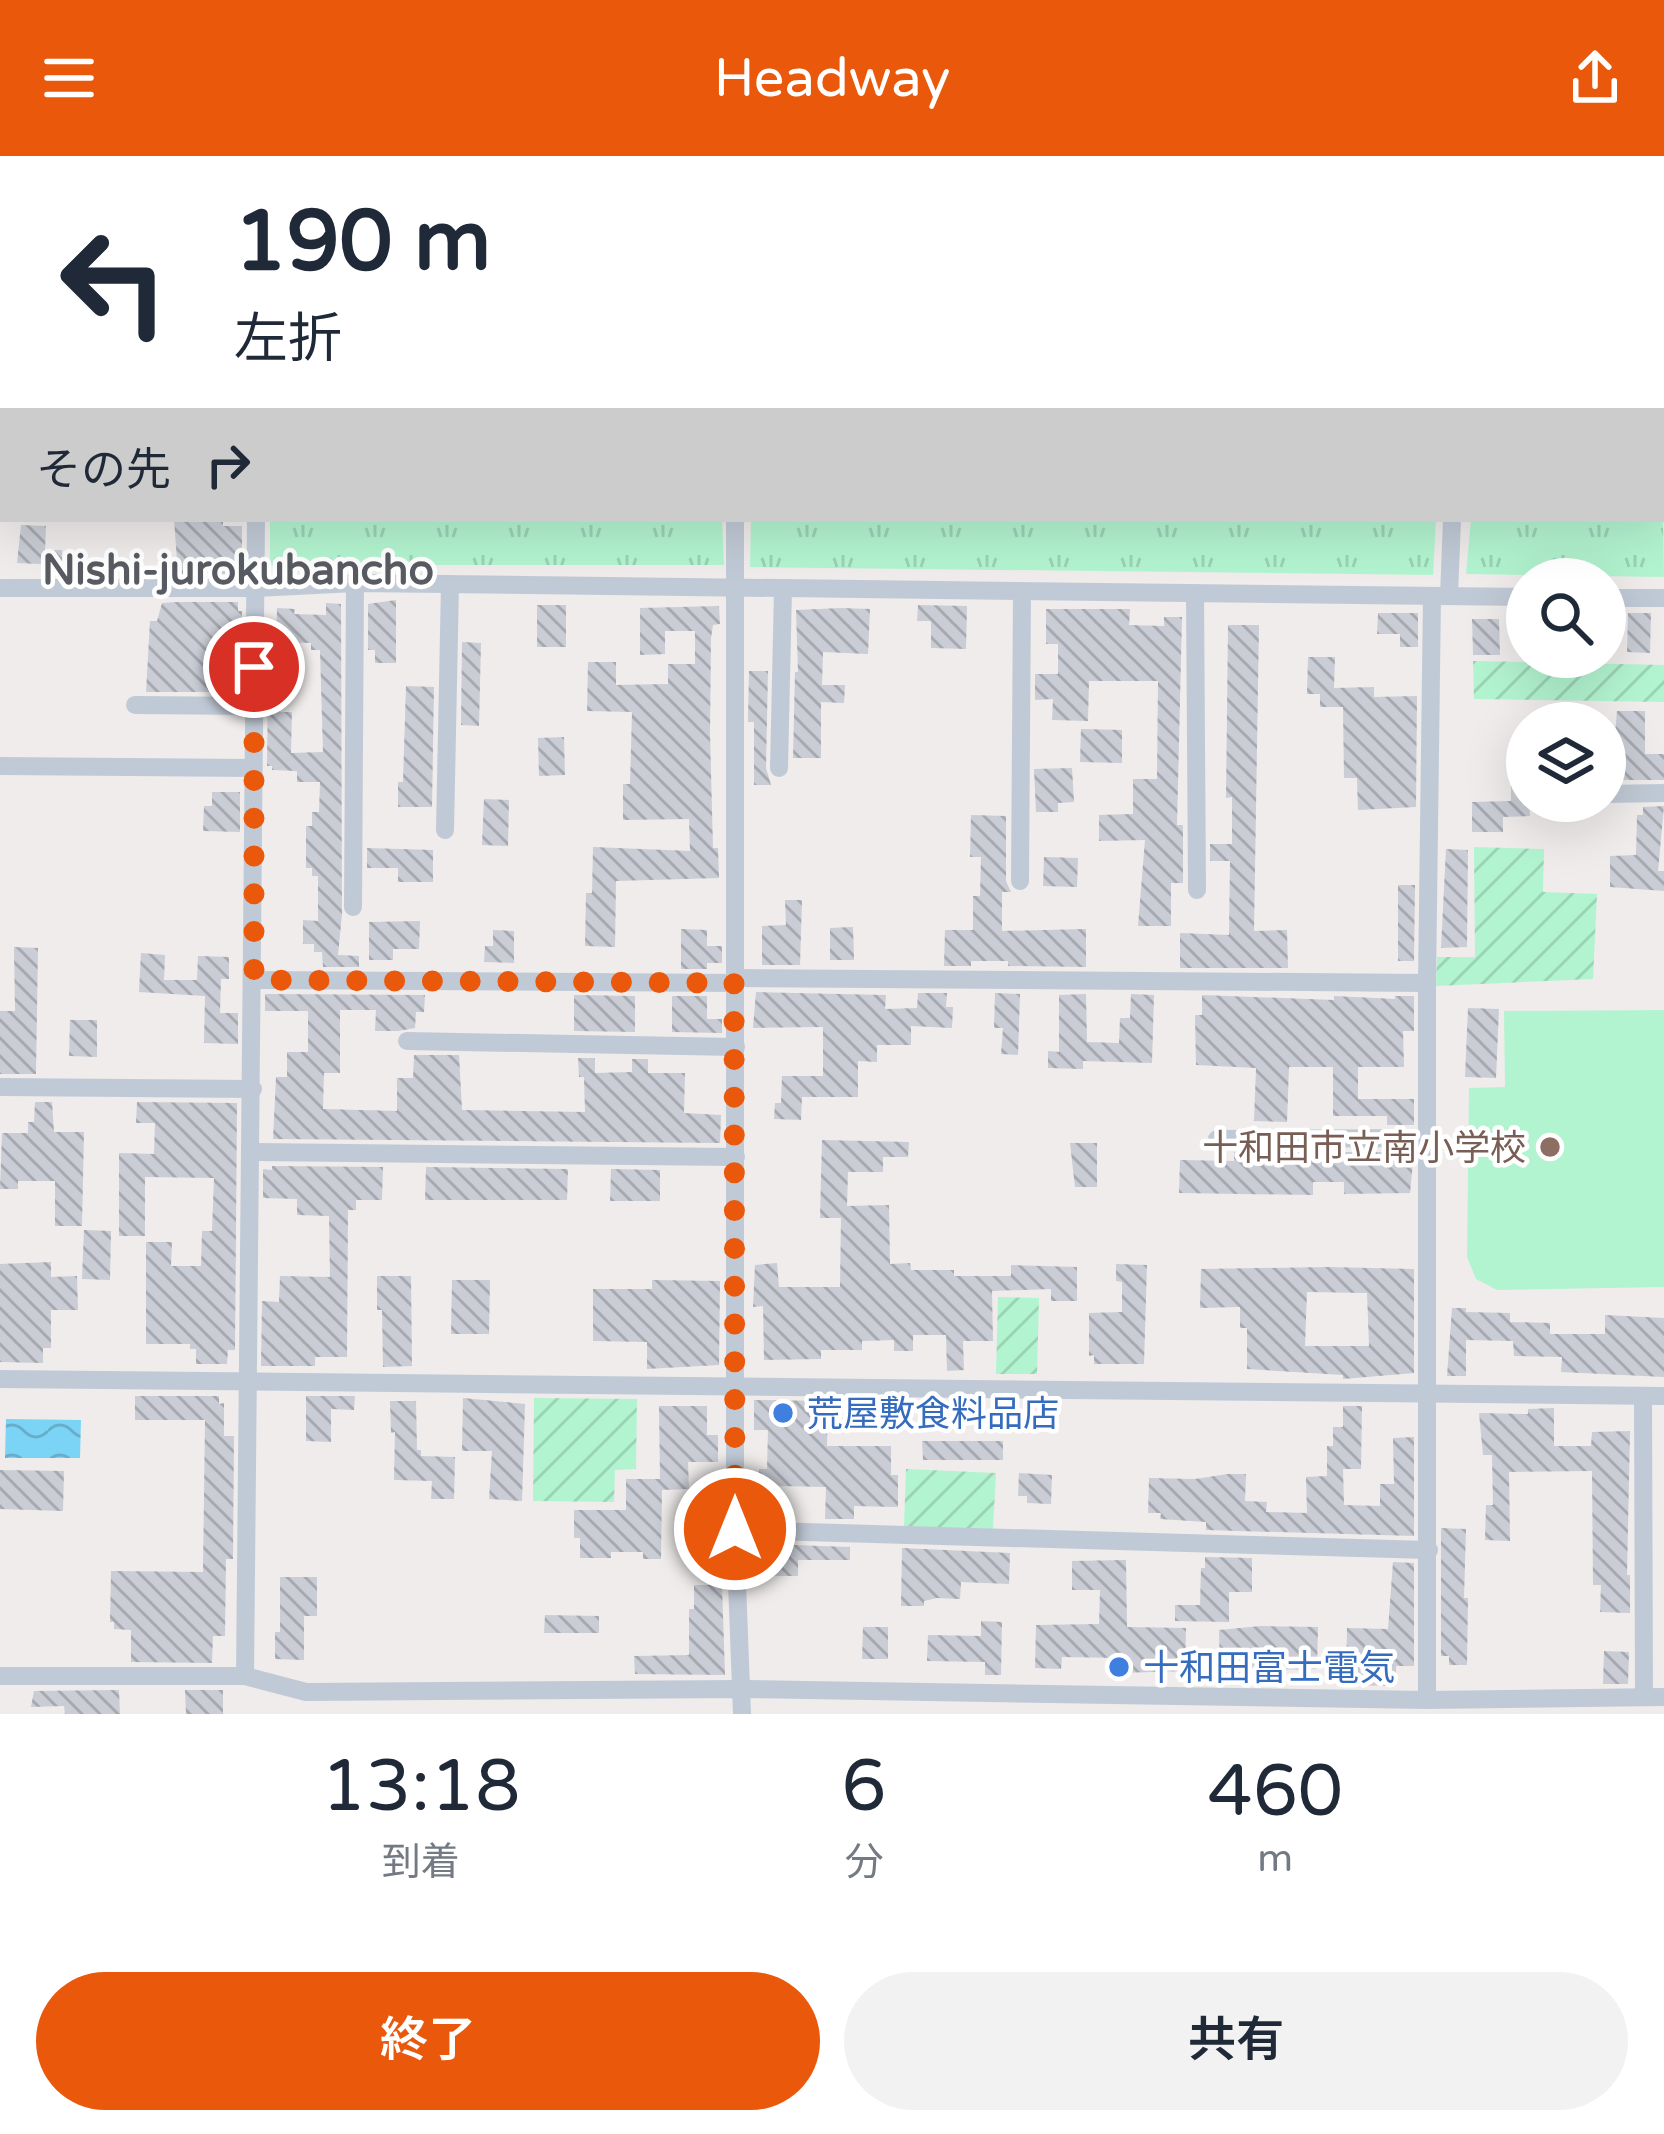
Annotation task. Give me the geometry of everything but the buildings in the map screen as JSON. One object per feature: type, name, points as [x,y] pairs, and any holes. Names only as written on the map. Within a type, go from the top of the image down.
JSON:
[{"type":"street","points":[[245,1676],[256,522]]},
{"type":"street","points":[[735,522],[735,1529],[742,1714]]},
{"type":"street","points":[[1427,1700],[1427,983],[1440,596],[1452,522]]},
{"type":"street","points":[[353,907],[355,583]]},
{"type":"street","points":[[0,588],[256,589],[355,583],[1506,597]]},
{"type":"street","points":[[445,830],[450,584]]},
{"type":"street","points":[[779,768],[783,590]]},
{"type":"street","points":[[1020,880],[1022,591]]},
{"type":"street","points":[[1195,593],[1197,890]]},
{"type":"street","points":[[1626,598],[1664,598]]},
{"type":"street","points":[[135,705],[254,706]]},
{"type":"street","points":[[0,766],[253,768]]},
{"type":"street","points":[[1626,794],[1664,793]]},
{"type":"street","points":[[254,980],[1427,983]]},
{"type":"street","points":[[407,1041],[736,1047]]},
{"type":"street","points":[[0,1087],[253,1089]]},
{"type":"street","points":[[1216,1138],[1429,1138]]},
{"type":"street","points":[[252,1152],[736,1157]]},
{"type":"street","points":[[0,1379],[1664,1396]]},
{"type":"street","points":[[0,1676],[245,1676],[305,1692],[741,1689],[1125,1704],[1427,1700],[1480,1707],[1654,1696],[1643,1396]]},
{"type":"street","points":[[735,1529],[1429,1550]]},
{"type":"green space","points":[[270,522],[722,522],[724,565],[270,565]]},
{"type":"green space","points":[[751,522],[1436,522],[1433,575],[750,567]]},
{"type":"green space","points":[[1471,522],[1663,522],[1664,577],[1626,576],[1626,558],[1506,558],[1506,575],[1466,574]]},
{"type":"green space","points":[[1473,661],[1506,662],[1506,678],[1626,678],[1626,664],[1664,665],[1664,702],[1474,699]]},
{"type":"green space","points":[[1474,847],[1544,849],[1543,892],[1597,894],[1593,979],[1436,986],[1437,957],[1475,957]]},
{"type":"green space","name":"十和田市立南小学校","points":[[1664,1010],[1664,1287],[1497,1290],[1476,1279],[1467,1257],[1469,1088],[1505,1087],[1504,1011]]},
{"type":"green space","points":[[998,1297],[1039,1298],[1037,1374],[996,1374]]},
{"type":"green space","points":[[534,1398],[637,1399],[636,1469],[615,1470],[614,1502],[533,1501]]},
{"type":"green space","points":[[906,1469],[996,1473],[993,1529],[904,1527]]},
{"type":"water","points":[[6,1419],[81,1420],[80,1458],[5,1458]]},
{"type":"place","name":"十和田市立南小学校","points":[[1550,1147]]},
{"type":"place","name":"荒屋敷食料品店","points":[[783,1413]]},
{"type":"place","name":"十和田富士電気","points":[[1119,1667]]},
{"type":"district","name":"Nishi-jurokubancho","points":[[238,569]]},
{"type":"route","points":[[254,667],[254,980],[734,983],[735,1529]]}]
